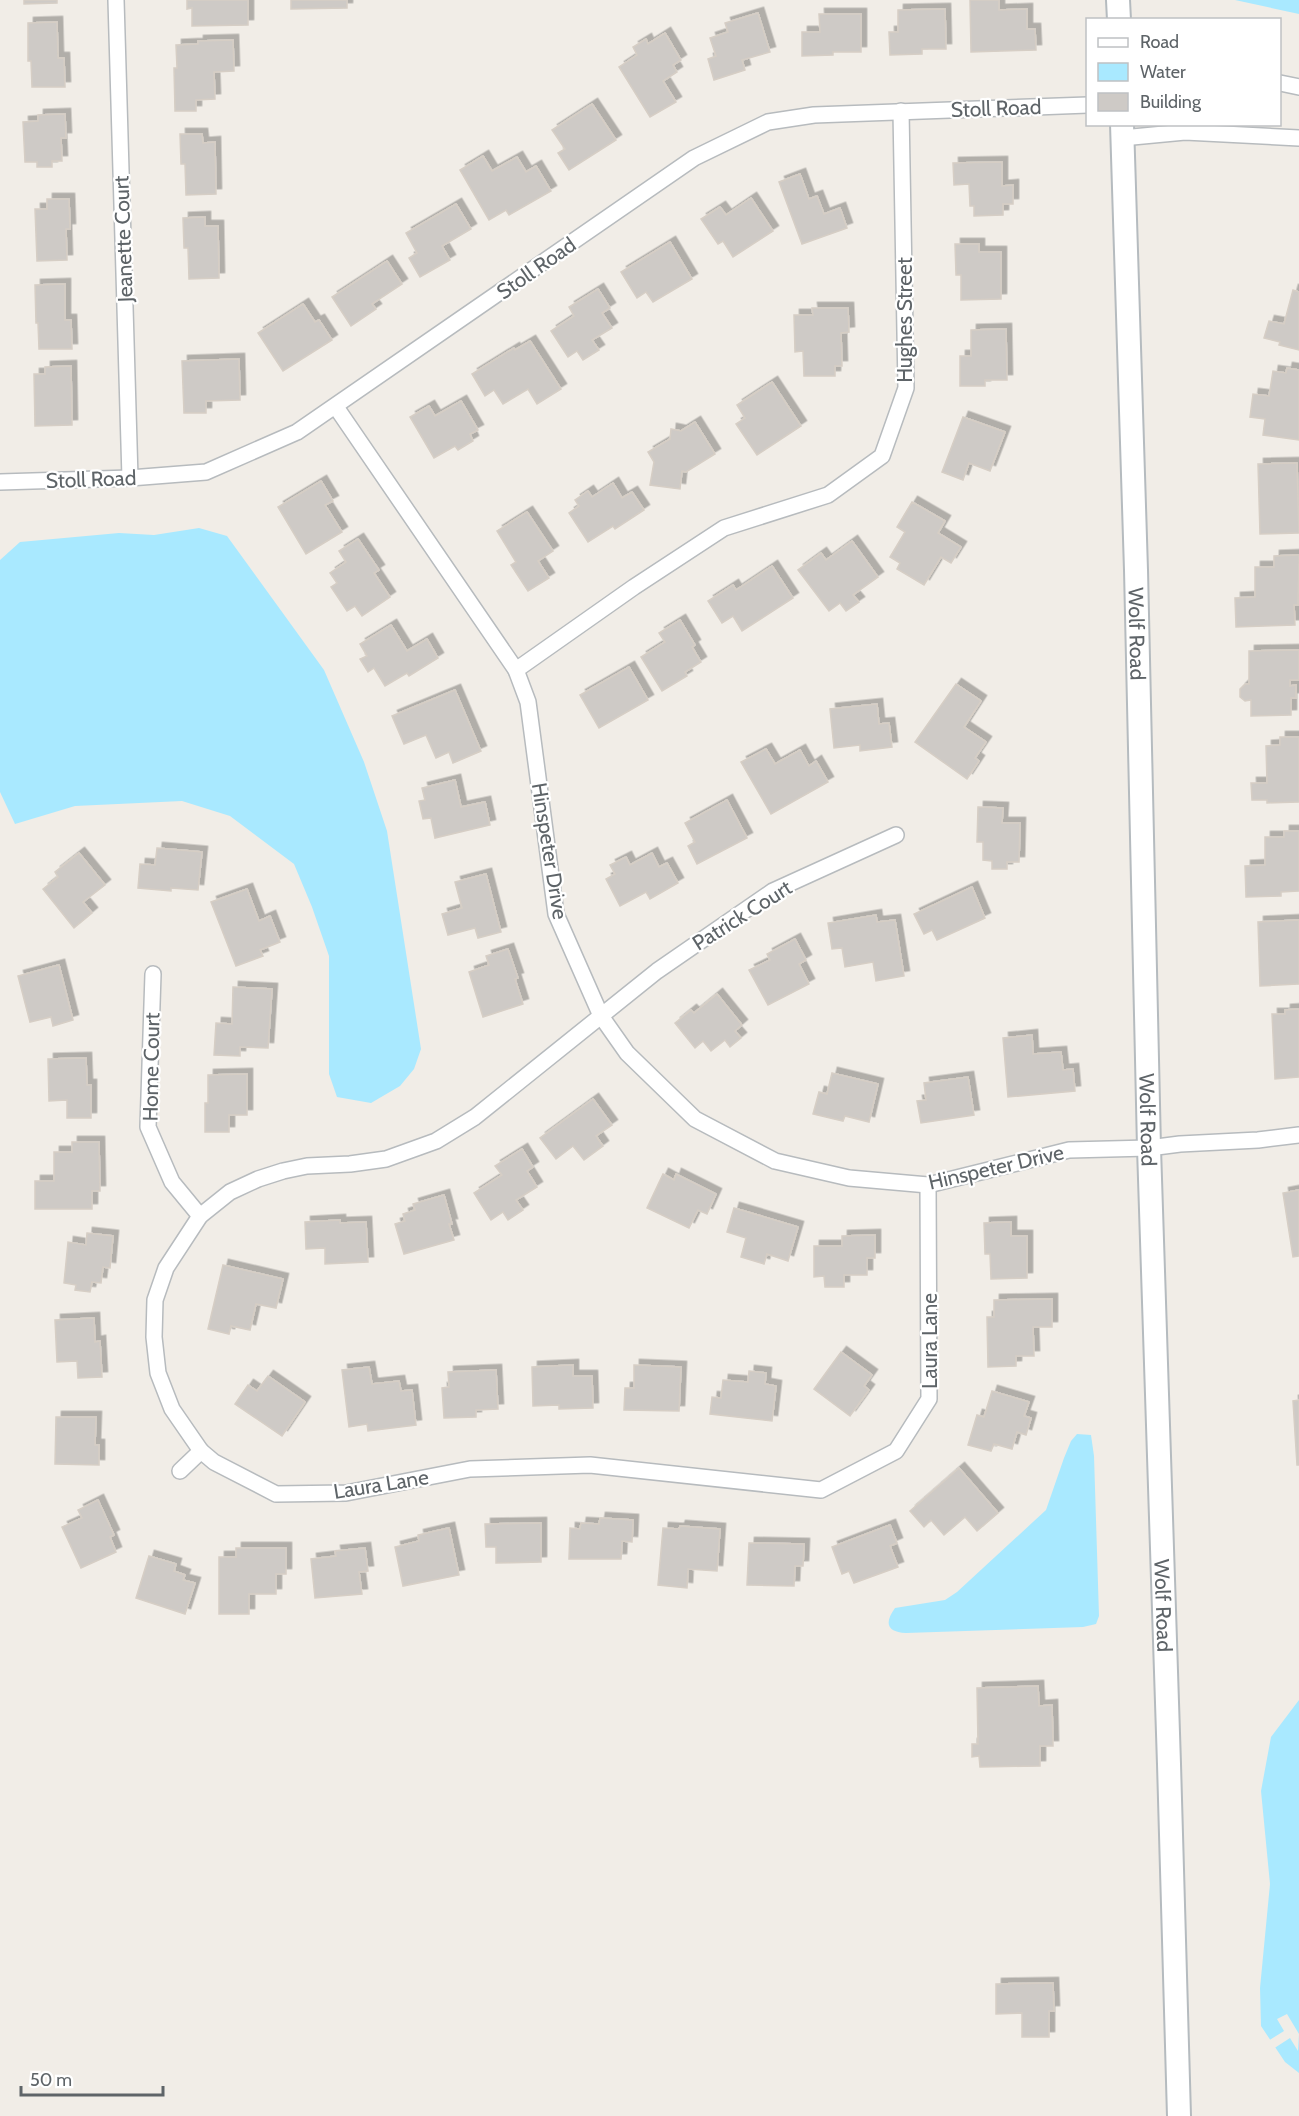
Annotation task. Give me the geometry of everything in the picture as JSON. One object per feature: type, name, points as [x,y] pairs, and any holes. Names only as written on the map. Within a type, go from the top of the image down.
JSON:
[{"type":"main road","points":[[1118,0],[1119,18]]},
{"type":"main road","name":"Wolf Road","points":[[1122,131],[1136,570],[1149,1148],[1170,1764],[1179,2116]]},
{"type":"street","name":"Jeanette Court","points":[[116,0],[130,478]]},
{"type":"street","points":[[1281,83],[1299,87]]},
{"type":"street","name":"Stoll Road","points":[[0,482],[130,478],[206,472],[297,432],[694,158],[768,122],[814,115],[1086,105]]},
{"type":"street","name":"Hughes Street","points":[[516,670],[634,587],[724,528],[828,495],[882,456],[906,388],[901,111]]},
{"type":"street","points":[[1122,131],[1299,138]]},
{"type":"street","name":"Hinspeter Drive","points":[[336,407],[516,670],[528,702],[556,914],[601,1016],[627,1053],[695,1119],[775,1161],[849,1178],[928,1185],[1069,1150],[1149,1148],[1299,1135]]},
{"type":"street","name":"Patrick Court","points":[[601,1016],[657,971],[773,891],[896,835]]},
{"type":"street","name":"Home Court","points":[[153,974],[148,1126],[172,1182],[200,1216]]},
{"type":"street","name":"Laura Lane","points":[[601,1016],[475,1117],[436,1142],[386,1159],[350,1164],[307,1166],[266,1176],[230,1192],[200,1216],[166,1268],[155,1300],[154,1337],[158,1373],[172,1409],[201,1451],[214,1462],[276,1494],[346,1493],[470,1469],[590,1465],[821,1490],[896,1451],[929,1399],[928,1185]]},
{"type":"street","points":[[180,1471],[201,1451]]},
{"type":"water","points":[[1235,0],[1299,0],[1299,14]]},
{"type":"water","points":[[199,528],[227,536],[324,670],[364,762],[387,831],[421,1049],[414,1069],[400,1086],[371,1103],[337,1097],[329,1074],[329,956],[294,864],[230,816],[182,801],[75,806],[15,824],[0,792],[0,560],[20,542],[119,533],[154,535]]},
{"type":"water","points":[[1077,1434],[1091,1435],[1094,1456],[1099,1616],[1096,1624],[1083,1627],[906,1633],[891,1629],[889,1618],[895,1608],[945,1600],[957,1592],[1046,1510],[1064,1458],[1071,1441]]},
{"type":"water","points":[[1299,1700],[1299,2073],[1285,2062],[1261,2026],[1260,1988],[1270,1884],[1261,1791],[1271,1737]]},
{"type":"pier","points":[[1287,2014],[1299,2034],[1298,2051],[1290,2038],[1273,2049],[1268,2041],[1284,2031],[1277,2019]]},
{"type":"building","points":[[24,0],[57,0],[57,3],[24,4]]},
{"type":"building","points":[[187,0],[248,0],[248,25],[192,26],[192,8],[187,9]]},
{"type":"building","points":[[291,0],[347,0],[347,8],[291,9]]},
{"type":"building","points":[[970,0],[999,0],[999,10],[1027,9],[1027,29],[1035,29],[1036,50],[971,52]]},
{"type":"building","points":[[945,9],[946,49],[922,49],[922,54],[890,55],[889,32],[898,32],[898,10]]},
{"type":"building","points":[[758,13],[770,52],[742,60],[745,70],[714,80],[708,59],[716,56],[710,38],[728,32],[725,23]]},
{"type":"building","points":[[819,14],[861,14],[861,52],[833,52],[833,55],[802,56],[802,32],[820,32]]},
{"type":"building","points":[[57,22],[58,58],[64,58],[65,87],[32,87],[31,61],[28,61],[28,23]]},
{"type":"building","points":[[665,33],[681,60],[673,65],[677,72],[663,81],[676,102],[650,117],[619,67],[637,55],[633,47],[646,39],[648,44]]},
{"type":"building","points":[[233,40],[234,71],[214,72],[215,99],[196,100],[196,111],[175,111],[176,45],[198,44],[198,41]]},
{"type":"building","points":[[592,104],[616,140],[569,170],[558,153],[565,149],[552,130]]},
{"type":"building","points":[[65,114],[66,138],[61,138],[62,161],[52,161],[52,167],[37,167],[37,162],[25,162],[23,122],[38,121],[38,115]]},
{"type":"building","points":[[180,134],[202,134],[203,143],[215,142],[216,194],[186,195],[185,164],[181,164]]},
{"type":"building","points":[[483,156],[492,171],[517,157],[526,172],[536,166],[551,191],[509,215],[506,210],[489,220],[460,170]]},
{"type":"building","points":[[1002,162],[1002,186],[1013,185],[1013,204],[1003,204],[1003,215],[974,216],[974,206],[970,206],[969,184],[954,185],[953,163]]},
{"type":"building","points":[[800,174],[809,199],[817,196],[824,214],[840,208],[847,228],[802,244],[779,182]]},
{"type":"building","points":[[751,198],[773,231],[733,257],[723,241],[718,244],[701,219],[720,207],[726,215]]},
{"type":"building","points":[[47,199],[69,199],[70,229],[66,229],[67,260],[37,261],[35,209],[47,209]]},
{"type":"building","points":[[456,204],[471,229],[442,246],[450,260],[420,277],[409,258],[417,253],[406,233]]},
{"type":"building","points":[[205,217],[205,226],[218,226],[219,278],[189,279],[188,248],[184,248],[183,218]]},
{"type":"building","points":[[670,242],[692,279],[653,302],[646,292],[637,298],[621,272]]},
{"type":"building","points":[[955,244],[979,244],[979,252],[1001,252],[1001,299],[961,300],[961,275],[956,275]]},
{"type":"building","points":[[387,261],[402,284],[372,304],[376,309],[351,326],[332,297]]},
{"type":"building","points":[[65,284],[65,320],[71,320],[72,349],[39,349],[35,285]]},
{"type":"building","points":[[598,289],[610,308],[602,313],[612,328],[592,340],[599,350],[583,360],[577,351],[568,357],[551,331],[574,316],[569,307]]},
{"type":"building","points":[[1293,290],[1299,292],[1299,350],[1264,338],[1269,321],[1284,324]]},
{"type":"building","points":[[303,304],[315,322],[319,320],[332,340],[283,371],[258,333]]},
{"type":"building","points":[[812,308],[848,308],[849,332],[841,333],[842,366],[835,366],[835,376],[804,376],[803,351],[795,352],[794,315],[813,315]]},
{"type":"building","points":[[1006,329],[1007,380],[985,380],[985,386],[960,386],[960,356],[971,356],[971,330]]},
{"type":"building","points":[[530,341],[561,389],[537,404],[528,389],[503,404],[494,390],[485,396],[472,374],[514,348],[515,350]]},
{"type":"building","points":[[239,359],[240,400],[206,401],[206,413],[184,413],[182,361]]},
{"type":"building","points":[[71,366],[72,425],[35,426],[34,374],[45,374],[45,367]]},
{"type":"building","points":[[1287,368],[1299,370],[1299,440],[1263,435],[1265,419],[1250,417],[1253,394],[1269,396],[1273,371],[1286,373]]},
{"type":"building","points":[[772,382],[801,426],[757,455],[736,424],[745,418],[737,405]]},
{"type":"building","points":[[461,401],[478,430],[470,434],[473,441],[458,450],[455,446],[434,458],[410,417],[429,406],[435,416]]},
{"type":"building","points":[[963,417],[1005,432],[990,471],[969,463],[963,480],[942,472]]},
{"type":"building","points":[[695,422],[715,454],[686,472],[682,471],[680,489],[650,485],[654,462],[648,452],[670,439],[671,429],[681,431]]},
{"type":"building","points":[[1297,463],[1299,533],[1260,534],[1258,464]]},
{"type":"building","points":[[321,481],[333,501],[325,505],[342,532],[306,554],[278,507]]},
{"type":"building","points":[[613,483],[622,498],[632,492],[644,510],[615,529],[613,526],[588,542],[569,513],[579,506],[575,500],[588,491],[592,497]]},
{"type":"building","points":[[912,502],[945,521],[938,533],[961,547],[951,563],[941,557],[924,585],[897,569],[900,563],[890,557],[905,532],[897,527]]},
{"type":"building","points":[[527,512],[553,551],[538,561],[549,578],[528,591],[511,565],[516,562],[497,531]]},
{"type":"building","points":[[358,539],[379,570],[374,573],[390,597],[362,616],[355,606],[347,611],[331,587],[337,583],[330,573],[346,562],[339,551]]},
{"type":"building","points":[[852,541],[878,577],[853,595],[859,602],[846,611],[840,603],[829,611],[798,570],[821,553],[826,560]]},
{"type":"building","points":[[1299,555],[1298,605],[1294,605],[1295,625],[1236,627],[1235,598],[1255,597],[1255,567],[1274,567],[1274,556]]},
{"type":"building","points":[[772,566],[793,598],[742,631],[733,616],[722,623],[708,601],[733,585],[736,590]]},
{"type":"building","points":[[680,620],[695,645],[692,647],[701,662],[685,672],[687,676],[662,691],[641,657],[665,642],[659,633]]},
{"type":"building","points":[[391,625],[407,651],[427,639],[438,658],[409,676],[407,673],[385,686],[374,668],[368,672],[360,659],[367,656],[360,644]]},
{"type":"building","points":[[1299,650],[1299,680],[1290,680],[1290,686],[1296,685],[1296,698],[1291,698],[1291,715],[1251,716],[1251,700],[1245,701],[1240,697],[1240,689],[1245,684],[1249,684],[1249,651]]},
{"type":"building","points":[[629,667],[648,700],[599,728],[580,695]]},
{"type":"building","points":[[956,684],[981,701],[964,727],[986,742],[975,758],[979,761],[967,779],[915,742]]},
{"type":"building","points":[[455,690],[481,751],[453,763],[449,752],[436,758],[426,735],[404,744],[392,716]]},
{"type":"building","points":[[877,704],[879,724],[889,723],[892,747],[860,751],[860,745],[834,748],[830,709]]},
{"type":"building","points":[[1280,737],[1299,737],[1299,802],[1267,803],[1267,800],[1252,800],[1251,783],[1267,783],[1266,746],[1280,745]]},
{"type":"building","points":[[766,749],[775,764],[800,750],[809,766],[816,761],[828,782],[771,814],[741,762]]},
{"type":"building","points":[[455,780],[461,807],[485,802],[490,825],[435,838],[431,818],[423,819],[419,801],[425,800],[422,788]]},
{"type":"building","points":[[727,800],[747,838],[697,864],[688,846],[695,842],[685,823]]},
{"type":"building","points":[[978,807],[1003,808],[1002,823],[1020,823],[1019,862],[1007,862],[1007,869],[992,869],[992,861],[983,860],[983,842],[977,842]]},
{"type":"building","points":[[1284,831],[1299,831],[1299,891],[1281,892],[1281,896],[1246,897],[1245,866],[1265,865],[1265,837],[1284,837]]},
{"type":"building","points":[[157,848],[202,852],[198,890],[171,888],[171,891],[138,888],[140,864],[155,865]]},
{"type":"building","points":[[79,853],[105,885],[83,902],[92,913],[74,928],[43,889],[58,877],[55,872]]},
{"type":"building","points":[[652,853],[659,867],[667,863],[678,883],[650,899],[646,892],[620,906],[606,879],[615,874],[610,865],[626,857],[630,865]]},
{"type":"building","points":[[486,874],[501,932],[478,938],[475,928],[448,935],[442,914],[462,908],[455,882]]},
{"type":"building","points":[[972,887],[985,918],[937,940],[932,930],[924,934],[914,914]]},
{"type":"building","points":[[247,889],[259,921],[270,916],[280,942],[260,950],[263,956],[236,966],[211,902]]},
{"type":"building","points":[[876,915],[877,922],[895,920],[904,976],[876,981],[873,962],[845,967],[842,948],[832,949],[828,923]]},
{"type":"building","points":[[1299,920],[1299,984],[1260,986],[1258,922]]},
{"type":"building","points":[[795,939],[806,960],[799,964],[809,984],[768,1005],[749,970],[770,960],[767,954]]},
{"type":"building","points":[[508,949],[518,978],[515,979],[523,1004],[483,1017],[469,972],[489,965],[486,956]]},
{"type":"building","points":[[59,965],[73,1020],[53,1026],[51,1017],[30,1022],[18,976]]},
{"type":"building","points":[[233,987],[272,989],[268,1048],[240,1047],[240,1056],[214,1055],[216,1023],[232,1024]]},
{"type":"building","points":[[717,994],[742,1025],[735,1031],[741,1038],[730,1047],[725,1040],[711,1051],[703,1041],[695,1048],[675,1023],[691,1010],[694,1013]]},
{"type":"building","points":[[1299,1009],[1299,1077],[1275,1079],[1272,1014],[1285,1014],[1285,1010]]},
{"type":"building","points":[[1032,1035],[1033,1054],[1061,1052],[1063,1070],[1073,1069],[1075,1091],[1008,1097],[1003,1038]]},
{"type":"building","points":[[86,1058],[87,1085],[91,1085],[91,1118],[67,1118],[67,1100],[49,1101],[48,1059]]},
{"type":"building","points":[[832,1073],[878,1084],[869,1122],[845,1116],[843,1121],[813,1114],[819,1092],[827,1094]]},
{"type":"building","points":[[247,1074],[247,1115],[229,1115],[229,1132],[205,1132],[208,1075]]},
{"type":"building","points":[[968,1077],[974,1115],[921,1123],[917,1101],[926,1100],[924,1083]]},
{"type":"building","points":[[593,1099],[612,1125],[596,1136],[603,1146],[584,1160],[573,1146],[556,1159],[540,1138]]},
{"type":"building","points":[[72,1142],[99,1142],[100,1191],[92,1191],[92,1209],[35,1209],[35,1181],[54,1181],[54,1152],[72,1152]]},
{"type":"building","points":[[522,1149],[533,1167],[527,1171],[537,1187],[516,1200],[523,1210],[508,1220],[503,1212],[491,1220],[474,1193],[502,1175],[495,1166]]},
{"type":"building","points":[[663,1174],[674,1180],[676,1174],[716,1194],[707,1214],[698,1210],[689,1228],[647,1208]]},
{"type":"building","points":[[1299,1190],[1299,1256],[1293,1257],[1283,1193]]},
{"type":"building","points":[[444,1195],[454,1240],[404,1254],[395,1224],[405,1221],[403,1214],[415,1210],[413,1204]]},
{"type":"building","points":[[734,1208],[798,1227],[788,1261],[767,1254],[764,1264],[741,1257],[746,1238],[727,1232]]},
{"type":"building","points":[[340,1220],[340,1223],[366,1222],[368,1262],[325,1264],[325,1248],[306,1249],[305,1222]]},
{"type":"building","points":[[1011,1222],[1011,1236],[1027,1236],[1027,1278],[991,1279],[990,1254],[985,1254],[984,1223]]},
{"type":"building","points":[[87,1233],[113,1236],[110,1268],[103,1267],[101,1283],[92,1282],[90,1292],[75,1290],[76,1285],[64,1283],[68,1242],[86,1245]]},
{"type":"building","points":[[875,1235],[875,1258],[867,1258],[867,1275],[844,1275],[844,1287],[825,1287],[824,1276],[814,1277],[814,1246],[842,1246],[842,1236]]},
{"type":"building","points":[[223,1265],[283,1279],[276,1308],[256,1304],[250,1330],[231,1326],[229,1334],[208,1329]]},
{"type":"building","points":[[1052,1299],[1052,1327],[1033,1327],[1034,1356],[1016,1356],[1016,1366],[988,1367],[987,1317],[994,1317],[994,1300]]},
{"type":"building","points":[[94,1318],[95,1342],[100,1341],[102,1377],[78,1378],[77,1361],[57,1362],[55,1320]]},
{"type":"building","points":[[841,1352],[872,1375],[864,1386],[869,1390],[850,1416],[814,1389]]},
{"type":"building","points":[[573,1365],[573,1376],[592,1376],[593,1408],[559,1409],[559,1405],[533,1406],[532,1367]]},
{"type":"building","points":[[634,1365],[681,1367],[679,1411],[624,1410],[625,1388],[634,1388]]},
{"type":"building","points":[[369,1367],[372,1384],[399,1381],[401,1391],[412,1390],[416,1425],[368,1431],[367,1424],[349,1427],[342,1370]]},
{"type":"building","points":[[496,1370],[498,1409],[476,1410],[476,1417],[444,1418],[442,1388],[449,1387],[448,1372]]},
{"type":"building","points":[[749,1371],[766,1373],[765,1384],[776,1386],[772,1421],[710,1414],[712,1397],[721,1398],[723,1380],[748,1382]]},
{"type":"building","points":[[268,1376],[305,1402],[282,1436],[235,1404],[248,1385],[257,1391]]},
{"type":"building","points":[[992,1391],[1029,1402],[1024,1416],[1031,1418],[1026,1435],[1017,1432],[1012,1449],[994,1444],[991,1451],[968,1445],[977,1415],[984,1417]]},
{"type":"building","points":[[1299,1400],[1299,1465],[1297,1465],[1293,1401]]},
{"type":"building","points":[[56,1417],[96,1417],[95,1445],[99,1445],[99,1465],[55,1464]]},
{"type":"building","points":[[959,1468],[998,1513],[977,1531],[965,1517],[944,1535],[931,1520],[924,1527],[910,1511]]},
{"type":"building","points":[[98,1500],[114,1535],[110,1537],[116,1552],[81,1568],[62,1527],[82,1518],[78,1510]]},
{"type":"building","points":[[600,1518],[633,1520],[632,1542],[622,1541],[621,1559],[569,1559],[570,1528],[580,1529],[581,1523],[599,1524]]},
{"type":"building","points":[[541,1523],[541,1562],[496,1563],[496,1547],[486,1547],[485,1524]]},
{"type":"building","points":[[890,1525],[897,1543],[890,1546],[898,1567],[854,1583],[849,1571],[842,1574],[832,1547]]},
{"type":"building","points":[[680,1526],[720,1529],[717,1571],[688,1569],[687,1588],[658,1585],[663,1528],[679,1529]]},
{"type":"building","points":[[449,1528],[459,1575],[403,1586],[395,1547],[419,1541],[418,1535]]},
{"type":"building","points":[[749,1543],[804,1544],[803,1566],[795,1566],[794,1586],[747,1585]]},
{"type":"building","points":[[236,1548],[286,1548],[286,1574],[276,1574],[276,1594],[249,1594],[249,1614],[219,1614],[219,1557],[236,1557]]},
{"type":"building","points":[[365,1548],[368,1571],[359,1572],[362,1594],[315,1598],[311,1559],[336,1556],[335,1551]]},
{"type":"building","points":[[149,1556],[176,1564],[174,1571],[185,1575],[183,1580],[195,1583],[185,1614],[136,1598]]},
{"type":"building","points":[[1038,1686],[1039,1706],[1052,1705],[1053,1746],[1040,1746],[1040,1766],[980,1767],[979,1756],[972,1757],[972,1744],[978,1744],[977,1688]]},
{"type":"building","points":[[1053,1983],[1054,2011],[1049,2011],[1049,2037],[1022,2037],[1022,2013],[996,2014],[996,1984]]}]
